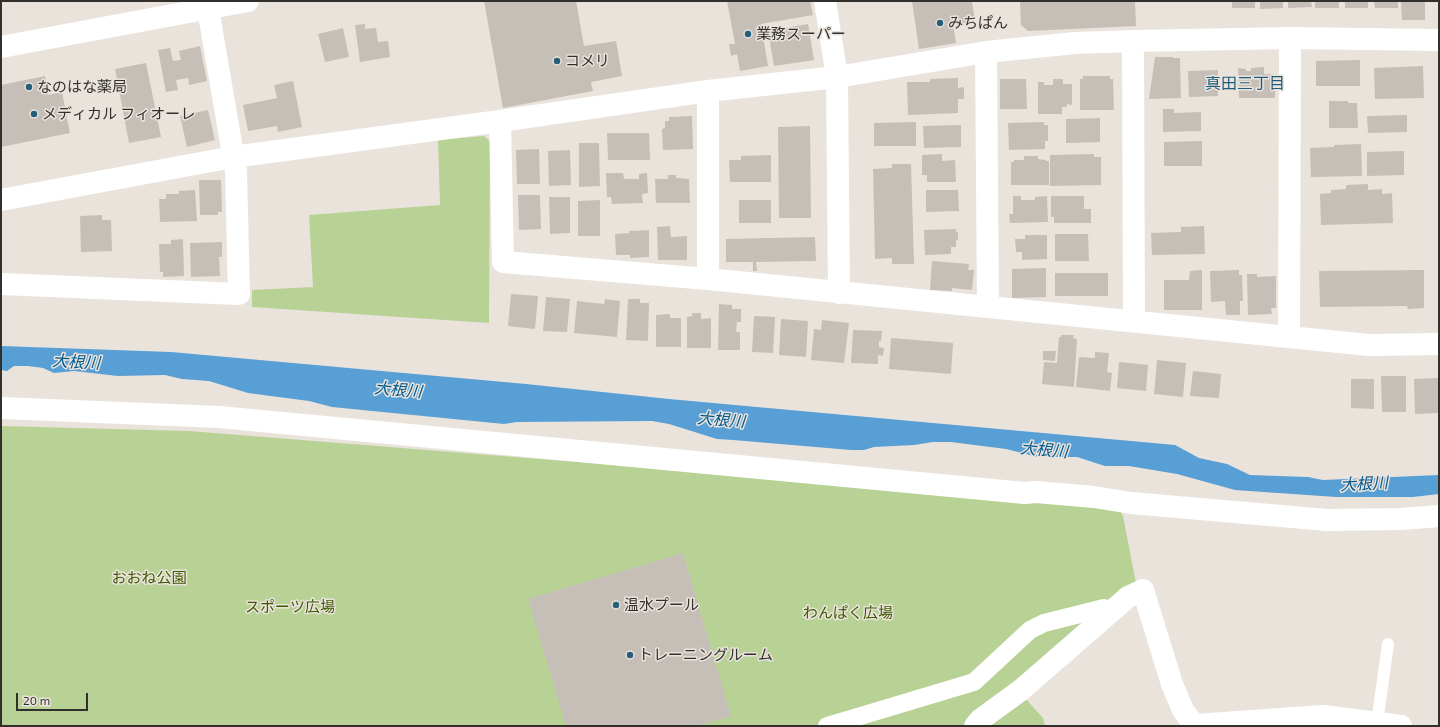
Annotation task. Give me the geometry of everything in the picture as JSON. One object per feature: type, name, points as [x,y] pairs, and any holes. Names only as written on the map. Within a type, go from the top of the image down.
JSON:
[{"type":"street","points":[[1,47],[209,5],[248,1]]},
{"type":"street","points":[[825,1],[837,77],[839,293]]},
{"type":"street","points":[[1,284],[239,294],[236,172],[209,5]]},
{"type":"street","points":[[1,200],[233,157],[708,92],[837,77],[986,52],[1075,43],[1133,41],[1290,38],[1439,40]]},
{"type":"street","points":[[1289,336],[1290,38]]},
{"type":"street","points":[[1133,41],[1134,321]]},
{"type":"street","points":[[986,52],[988,307]]},
{"type":"street","points":[[708,92],[708,279]]},
{"type":"street","points":[[500,121],[503,262],[708,279],[1369,345],[1439,344]]},
{"type":"street","points":[[1,408],[219,418],[1010,492],[1036,492],[1094,497],[1131,503],[1327,520],[1401,519],[1439,516]]},
{"type":"street","points":[[975,726],[980,720],[1021,690],[1128,597],[1143,590],[1172,684],[1183,710],[1195,726],[1323,721],[1377,723],[1401,726]]},
{"type":"street","points":[[827,726],[974,682],[1030,630],[1044,623],[1104,608],[1110,613]]},
{"type":"lane","points":[[1377,723],[1388,644]]},
{"type":"green space","points":[[484,136],[490,141],[489,323],[252,307],[252,290],[313,287],[309,215],[440,205],[438,140]]},
{"type":"green space","name":"おおね公園","points":[[1,426],[189,431],[1117,505],[1123,516],[1136,583],[976,726],[1,726]]},
{"type":"green space","points":[[1024,697],[1043,718],[1045,726],[989,726]]},
{"type":"water","name":"大根川","points":[[1,346],[171,352],[1175,445],[1199,458],[1227,464],[1250,475],[1308,477],[1323,480],[1439,475],[1439,494],[1413,497],[1336,497],[1235,490],[1177,474],[1129,466],[1105,466],[1077,457],[1038,457],[1006,449],[951,442],[933,442],[914,445],[874,447],[864,450],[851,450],[717,439],[669,424],[652,421],[517,422],[504,424],[332,407],[309,401],[248,393],[209,381],[182,379],[165,375],[118,376],[74,371],[54,373],[43,368],[28,366],[14,366],[7,371],[1,370]]},
{"type":"building","name":"コメリ","points":[[484,1],[576,1],[584,46],[616,41],[622,76],[591,82],[593,91],[503,108]]},
{"type":"building","name":"業務スーパー","points":[[727,1],[810,1],[813,15],[761,24],[768,66],[740,71],[737,54],[731,56],[729,44],[735,44]]},
{"type":"building","name":"みちぱん","points":[[912,1],[972,1],[975,21],[953,25],[956,43],[919,49]]},
{"type":"building","points":[[1020,1],[1135,1],[1136,26],[1028,31],[1021,25]]},
{"type":"building","points":[[1232,1],[1255,1],[1255,8],[1232,8]]},
{"type":"building","points":[[1260,1],[1283,1],[1283,8],[1260,9]]},
{"type":"building","points":[[1288,1],[1311,1],[1312,7],[1288,8]]},
{"type":"building","points":[[1315,1],[1339,1],[1339,8],[1315,8]]},
{"type":"building","points":[[1345,1],[1368,1],[1368,8],[1345,8]]},
{"type":"building","points":[[1374,1],[1398,1],[1398,8],[1375,8]]},
{"type":"building","points":[[1401,1],[1425,1],[1425,20],[1402,20]]},
{"type":"building","points":[[365,24],[365,29],[376,28],[378,42],[388,41],[390,57],[360,62],[355,25]]},
{"type":"building","points":[[808,24],[814,60],[774,66],[768,31]]},
{"type":"building","points":[[343,28],[349,57],[325,62],[318,34]]},
{"type":"building","points":[[200,46],[207,81],[189,85],[188,78],[176,80],[178,90],[166,92],[158,50],[170,48],[173,61],[181,60],[179,51]]},
{"type":"building","points":[[1155,57],[1180,58],[1181,98],[1149,99]]},
{"type":"building","points":[[1360,60],[1360,86],[1316,86],[1316,61]]},
{"type":"building","points":[[146,63],[161,137],[129,143],[115,69]]},
{"type":"building","points":[[1423,66],[1424,98],[1375,99],[1374,68]]},
{"type":"building","points":[[1264,67],[1264,74],[1273,74],[1273,76],[1275,76],[1275,98],[1239,98],[1238,68],[1251,71],[1251,68]]},
{"type":"building","points":[[1218,70],[1218,96],[1189,97],[1188,71]]},
{"type":"building","name":"メディカル フィオーレ","points":[[45,76],[48,95],[62,92],[70,133],[1,147],[1,85]]},
{"type":"building","points":[[1083,76],[1110,76],[1110,79],[1113,79],[1114,110],[1080,110],[1080,79],[1083,79]]},
{"type":"building","points":[[958,78],[958,88],[964,87],[964,99],[958,99],[958,113],[908,115],[907,82],[930,82],[930,79]]},
{"type":"building","points":[[1000,79],[1026,79],[1027,109],[1000,109]]},
{"type":"building","points":[[1053,79],[1063,79],[1063,84],[1072,84],[1072,105],[1067,104],[1067,107],[1062,107],[1062,114],[1038,114],[1038,82],[1044,82],[1044,85],[1053,85]]},
{"type":"building","points":[[293,81],[302,127],[278,132],[277,126],[248,131],[243,105],[277,98],[274,85]]},
{"type":"building","points":[[1329,101],[1348,101],[1348,103],[1357,103],[1358,128],[1329,128]]},
{"type":"building","points":[[1163,109],[1174,109],[1174,113],[1201,112],[1201,131],[1163,132]]},
{"type":"building","points":[[208,110],[215,140],[187,147],[180,116]]},
{"type":"building","points":[[1407,115],[1407,132],[1368,133],[1367,116]]},
{"type":"building","points":[[692,116],[693,149],[663,150],[662,129],[665,128],[665,121],[669,121],[669,117]]},
{"type":"building","points":[[1100,118],[1100,142],[1066,143],[1066,119]]},
{"type":"building","points":[[916,122],[916,146],[874,146],[874,123]]},
{"type":"building","points":[[1044,122],[1044,125],[1048,125],[1048,141],[1045,141],[1045,149],[1009,150],[1008,123]]},
{"type":"building","points":[[961,125],[961,147],[924,148],[923,126]]},
{"type":"building","points":[[810,126],[811,218],[779,218],[778,127]]},
{"type":"building","points":[[607,133],[649,133],[650,160],[608,160]]},
{"type":"building","points":[[1202,141],[1202,166],[1164,166],[1164,142]]},
{"type":"building","points":[[579,143],[599,143],[600,186],[579,187]]},
{"type":"building","points":[[1361,144],[1362,176],[1311,177],[1310,148]]},
{"type":"building","points":[[539,149],[540,184],[517,184],[516,150]]},
{"type":"building","points":[[570,150],[571,185],[549,186],[548,151]]},
{"type":"building","points":[[1404,151],[1404,175],[1367,176],[1367,152]]},
{"type":"building","points":[[942,154],[942,161],[955,160],[956,182],[927,182],[927,175],[922,175],[922,155]]},
{"type":"building","points":[[1094,154],[1094,157],[1101,157],[1101,185],[1050,186],[1050,155]]},
{"type":"building","points":[[771,155],[771,182],[730,182],[729,160],[741,160],[741,156]]},
{"type":"building","points":[[1024,156],[1038,156],[1038,159],[1049,161],[1049,185],[1011,185],[1011,162],[1014,162],[1014,160],[1024,160]]},
{"type":"building","points":[[892,164],[911,164],[914,264],[892,264],[892,258],[875,259],[873,169],[892,168]]},
{"type":"building","points":[[606,173],[623,173],[624,179],[639,179],[639,174],[647,173],[648,193],[642,194],[643,203],[612,204],[611,197],[607,197]]},
{"type":"building","points":[[668,175],[676,175],[676,178],[689,179],[690,203],[656,203],[655,179],[668,179]]},
{"type":"building","points":[[199,180],[221,180],[222,212],[218,212],[218,215],[200,215]]},
{"type":"building","points":[[1368,184],[1368,190],[1382,189],[1382,194],[1392,193],[1393,223],[1321,225],[1320,194],[1331,193],[1331,190],[1346,189],[1346,185]]},
{"type":"building","points":[[195,190],[197,221],[160,222],[159,199],[166,199],[166,194],[179,194],[179,191]]},
{"type":"building","points":[[926,190],[958,190],[959,211],[926,212]]},
{"type":"building","points":[[518,195],[540,195],[541,229],[519,230]]},
{"type":"building","points":[[1013,196],[1021,196],[1021,200],[1035,200],[1035,197],[1047,196],[1048,222],[1010,223],[1009,214],[1013,214]]},
{"type":"building","points":[[1051,196],[1084,196],[1084,209],[1091,209],[1091,223],[1054,223],[1054,217],[1051,217]]},
{"type":"building","points":[[549,197],[570,197],[570,233],[550,234]]},
{"type":"building","points":[[600,200],[600,236],[578,236],[578,201]]},
{"type":"building","points":[[739,200],[771,200],[771,223],[739,223]]},
{"type":"building","points":[[102,215],[102,220],[111,220],[112,251],[81,252],[80,216]]},
{"type":"building","points":[[670,226],[671,237],[687,236],[687,260],[658,260],[657,227]]},
{"type":"building","points":[[1204,226],[1205,254],[1152,255],[1151,233],[1181,232],[1181,227]]},
{"type":"building","points":[[956,229],[956,232],[958,232],[958,240],[956,240],[956,247],[951,247],[951,254],[925,255],[924,230]]},
{"type":"building","points":[[649,230],[649,257],[630,258],[630,255],[616,255],[615,234],[629,233],[629,231]]},
{"type":"building","points":[[1055,234],[1088,234],[1089,261],[1055,261]]},
{"type":"building","points":[[1025,235],[1047,235],[1047,259],[1022,260],[1022,252],[1016,252],[1015,239],[1025,239]]},
{"type":"building","points":[[815,237],[816,261],[756,262],[757,271],[753,271],[753,262],[726,262],[726,239]]},
{"type":"building","points":[[183,239],[184,276],[163,277],[163,272],[160,272],[159,244],[171,244],[171,240]]},
{"type":"building","points":[[222,242],[222,257],[219,257],[220,276],[191,277],[190,243]]},
{"type":"building","points":[[932,261],[969,264],[968,270],[974,270],[972,290],[952,288],[952,291],[930,290]]},
{"type":"building","points":[[1046,268],[1046,297],[1012,298],[1012,269]]},
{"type":"building","points":[[1202,270],[1202,310],[1164,310],[1164,280],[1189,280],[1190,271]]},
{"type":"building","points":[[1239,270],[1239,275],[1242,275],[1243,301],[1240,301],[1240,315],[1226,315],[1225,301],[1211,302],[1210,271]]},
{"type":"building","points":[[1424,270],[1424,308],[1408,309],[1407,306],[1320,307],[1319,271]]},
{"type":"building","points":[[1055,273],[1108,273],[1108,296],[1055,296]]},
{"type":"building","points":[[1247,274],[1257,274],[1257,277],[1276,276],[1276,308],[1271,308],[1272,314],[1248,315]]},
{"type":"building","points":[[511,294],[538,296],[535,329],[508,326]]},
{"type":"building","points":[[546,297],[570,299],[567,332],[543,331]]},
{"type":"building","points":[[605,299],[620,301],[617,337],[574,333],[577,301],[604,304]]},
{"type":"building","points":[[628,299],[640,299],[640,303],[649,303],[648,341],[626,340]]},
{"type":"building","points":[[719,304],[732,305],[732,309],[741,309],[741,322],[737,322],[736,332],[740,332],[740,350],[718,350]]},
{"type":"building","points":[[692,313],[701,313],[701,319],[711,318],[711,348],[687,348],[687,317],[692,316]]},
{"type":"building","points":[[670,314],[670,318],[681,318],[681,347],[656,347],[656,315]]},
{"type":"building","points":[[754,316],[775,317],[773,353],[752,352]]},
{"type":"building","points":[[781,319],[808,321],[806,357],[779,355]]},
{"type":"building","points":[[822,320],[849,323],[844,363],[811,360],[814,329],[821,330]]},
{"type":"building","points":[[853,330],[882,331],[879,347],[884,348],[883,356],[878,355],[878,364],[851,363]]},
{"type":"building","points":[[1061,335],[1074,335],[1073,338],[1077,339],[1074,387],[1042,384],[1044,362],[1057,363],[1059,337],[1061,337]]},
{"type":"building","points":[[891,338],[953,343],[951,374],[889,369]]},
{"type":"building","points":[[1043,351],[1056,351],[1055,361],[1043,360]]},
{"type":"building","points":[[1095,352],[1109,353],[1107,372],[1112,373],[1110,391],[1076,387],[1079,357],[1095,358]]},
{"type":"building","points":[[1157,360],[1186,363],[1183,397],[1154,394]]},
{"type":"building","points":[[1119,362],[1148,365],[1146,391],[1117,388]]},
{"type":"building","points":[[1193,371],[1221,374],[1219,398],[1190,396]]},
{"type":"building","points":[[1381,376],[1406,376],[1406,412],[1382,412]]},
{"type":"building","points":[[1438,378],[1439,413],[1415,414],[1414,379]]},
{"type":"building","points":[[1351,379],[1374,379],[1374,409],[1351,408]]},
{"type":"building","points":[[683,553],[731,716],[698,726],[566,726],[528,599]]},
{"type":"place","name":"みちぱん","points":[[940,23]]},
{"type":"place","name":"業務スーパー","points":[[748,34]]},
{"type":"place","name":"コメリ","points":[[557,61]]},
{"type":"place","name":"なのはな薬局","points":[[29,87]]},
{"type":"place","name":"メディカル フィオーレ","points":[[34,114]]},
{"type":"place","name":"温水プール","points":[[616,605]]},
{"type":"place","name":"トレーニングルーム","points":[[630,655]]},
{"type":"district","name":"真田三丁目","points":[[1245,84]]},
{"type":"park label","name":"スポーツ広場","points":[[290,607]]},
{"type":"park label","name":"わんぱく広場","points":[[848,613]]}]
